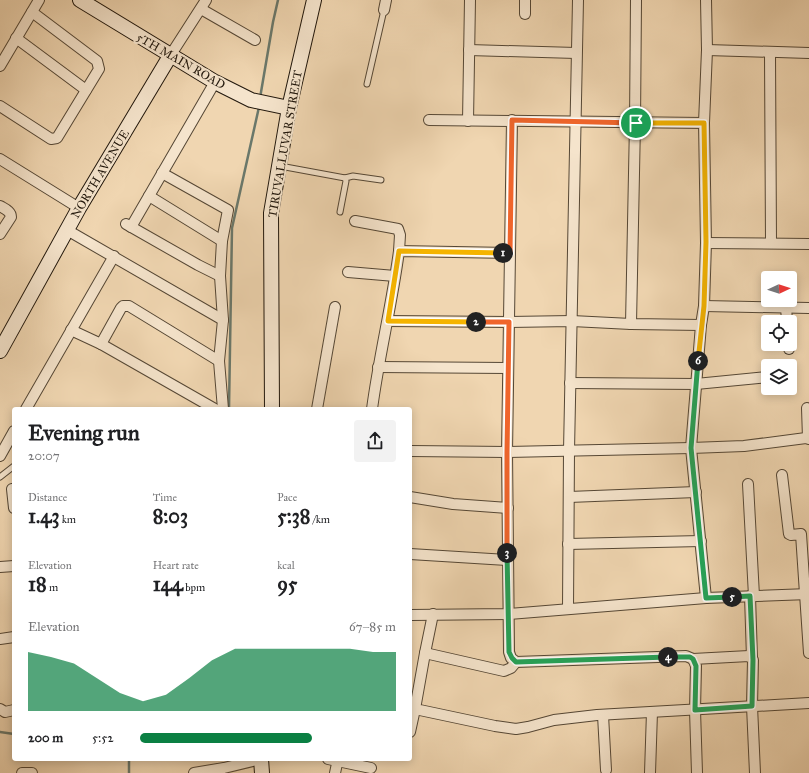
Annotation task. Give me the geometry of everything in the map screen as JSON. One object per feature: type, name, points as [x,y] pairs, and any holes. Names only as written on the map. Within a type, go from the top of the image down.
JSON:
[{"type":"street","points":[[0,66],[39,0]]},
{"type":"street","name":"5TH MAIN ROAD","points":[[80,0],[215,82],[251,100],[289,108]]},
{"type":"street","name":"NORTH AVENUE","points":[[0,351],[79,208],[170,56],[206,0]]},
{"type":"street","name":"TIRUVALLUVAR STREET","points":[[272,407],[271,213],[289,108],[314,0]]},
{"type":"street","points":[[468,121],[470,0]]},
{"type":"street","points":[[525,0],[525,14]]},
{"type":"street","points":[[568,609],[568,497],[578,0]]},
{"type":"street","points":[[631,324],[636,123],[636,0]]},
{"type":"street","points":[[706,0],[707,50],[704,123],[706,242],[704,306],[701,325],[691,448],[706,598]]},
{"type":"street","points":[[201,9],[255,40]]},
{"type":"street","points":[[0,106],[51,139],[57,138],[99,69],[97,61],[32,12]]},
{"type":"street","points":[[16,38],[86,90]]},
{"type":"street","points":[[469,50],[576,53]]},
{"type":"street","points":[[707,50],[809,53]]},
{"type":"street","points":[[770,53],[771,243]]},
{"type":"street","points":[[215,82],[149,196],[129,225],[220,276]]},
{"type":"street","points":[[429,120],[704,123]]},
{"type":"street","points":[[512,120],[507,452],[509,652],[516,662],[686,656],[693,659],[748,655],[752,658]]},
{"type":"street","points":[[0,159],[79,208]]},
{"type":"street","points":[[162,173],[228,210],[222,241],[220,276],[222,320],[219,361],[223,407]]},
{"type":"street","points":[[149,196],[222,241]]},
{"type":"street","points":[[0,206],[9,211],[11,217],[0,234]]},
{"type":"street","points":[[355,221],[398,229],[400,235],[399,251],[388,321],[378,367],[372,407]]},
{"type":"street","points":[[67,230],[222,320]]},
{"type":"street","points":[[706,242],[809,244]]},
{"type":"street","points":[[399,251],[510,253]]},
{"type":"street","points":[[28,407],[114,256]]},
{"type":"street","points":[[348,272],[395,276]]},
{"type":"street","points":[[100,344],[121,308],[123,306],[129,306],[219,361]]},
{"type":"street","points":[[704,306],[761,306]]},
{"type":"street","points":[[317,407],[335,307]]},
{"type":"street","points":[[797,307],[809,308]]},
{"type":"street","points":[[388,321],[572,321],[701,325]]},
{"type":"street","points":[[71,330],[100,344],[211,407]]},
{"type":"street","points":[[378,367],[508,368]]},
{"type":"street","points":[[570,383],[696,384],[761,378]]},
{"type":"street","points":[[412,450],[507,452],[744,446],[809,439],[807,408]]},
{"type":"street","points":[[0,456],[12,435]]},
{"type":"street","points":[[782,475],[789,534],[805,534],[809,653]]},
{"type":"street","points":[[748,484],[752,596],[752,706],[755,773]]},
{"type":"street","points":[[568,497],[696,492]]},
{"type":"street","points":[[412,497],[453,504],[508,508]]},
{"type":"street","points":[[568,544],[700,541]]},
{"type":"street","points":[[412,554],[507,560]]},
{"type":"street","points":[[0,567],[12,566]]},
{"type":"street","points":[[412,615],[509,614],[706,598],[807,594]]},
{"type":"street","points":[[412,723],[433,614]]},
{"type":"street","points":[[0,639],[12,637]]},
{"type":"street","points":[[425,653],[504,670],[511,668],[516,662]]},
{"type":"street","points":[[693,659],[696,666],[695,710],[697,773]]},
{"type":"street","points":[[415,709],[516,729],[528,728],[554,720],[603,715],[809,703]]},
{"type":"street","points":[[0,709],[5,712],[12,710]]},
{"type":"street","points":[[650,773],[652,712]]},
{"type":"street","points":[[603,715],[606,770]]},
{"type":"street","points":[[194,773],[253,761]]},
{"type":"street","points":[[261,761],[262,773]]},
{"type":"street","points":[[335,773],[338,761]]},
{"type":"street","points":[[342,761],[371,768]]},
{"type":"street","points":[[22,773],[32,773]]},
{"type":"lane","points":[[367,84],[385,5]]},
{"type":"lane","points":[[279,166],[345,178],[353,176],[381,180]]},
{"type":"lane","points":[[340,212],[346,181],[345,178]]},
{"type":"lane","points":[[0,477],[12,468]]},
{"type":"waterway","points":[[260,98],[278,0]]},
{"type":"waterway","points":[[229,407],[232,228],[259,107]]},
{"type":"waterway","points":[[0,732],[12,734]]},
{"type":"waterway","points":[[129,761],[129,773]]},
{"type":"route","points":[[512,120],[636,123],[704,123],[706,242],[704,306],[701,325],[691,448],[706,598],[750,596],[753,660],[752,706],[695,710],[696,666],[693,659],[686,656],[516,662],[512,658],[509,652],[507,560],[509,322],[388,321],[399,251],[510,253],[512,120]]}]
